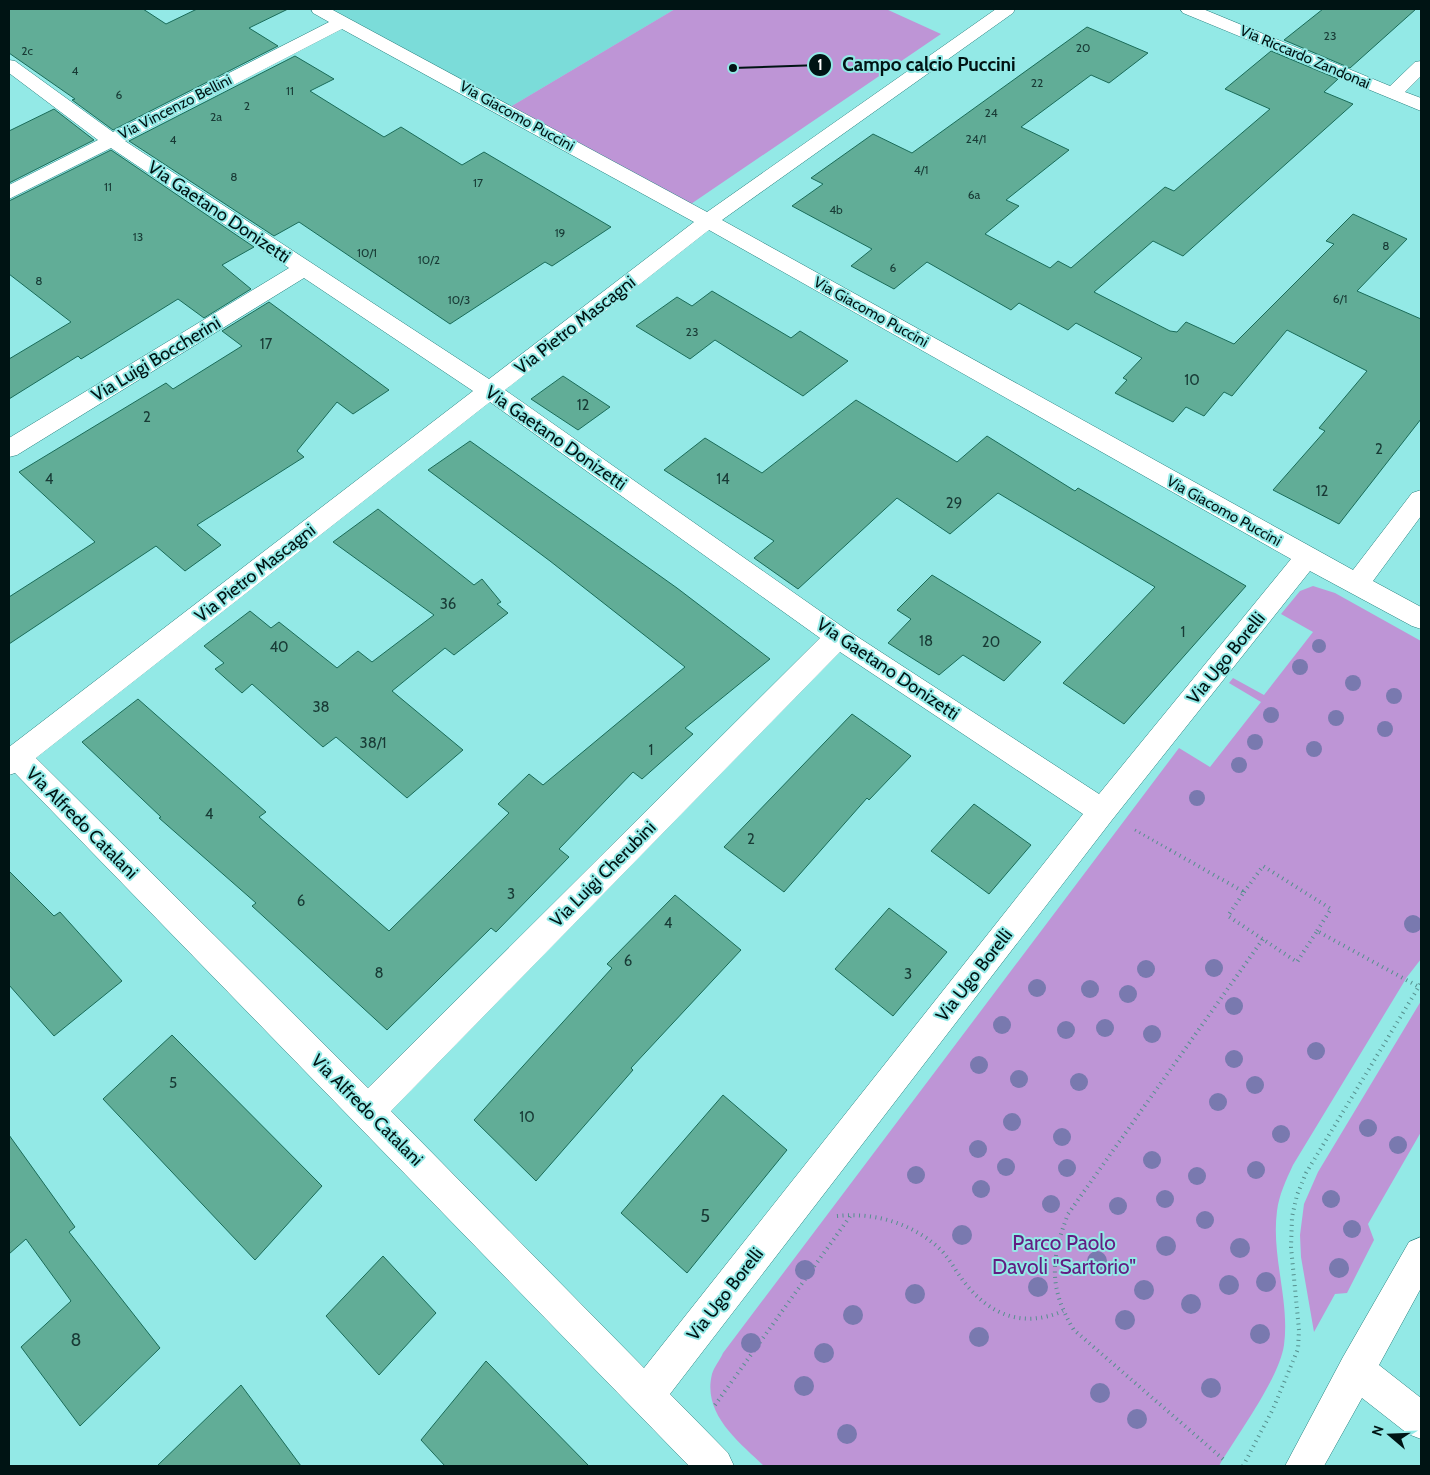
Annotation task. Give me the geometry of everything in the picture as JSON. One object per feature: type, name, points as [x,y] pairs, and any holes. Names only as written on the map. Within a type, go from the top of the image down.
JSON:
[{"type":"street","name":"Via Giacomo Puccini","points":[[319,9],[708,221],[1306,557],[1421,619]]},
{"type":"street","name":"Via Pietro Mascagni","points":[[13,760],[490,392],[708,221],[1008,9]]},
{"type":"street","name":"Via Riccardo Zandonai","points":[[1189,9],[1421,105]]},
{"type":"street","name":"Via Vincenzo Bellini","points":[[9,193],[342,22]]},
{"type":"street","name":"Via Gaetano Donizetti","points":[[9,65],[111,140],[490,392],[838,637],[1102,811]]},
{"type":"street","points":[[1393,94],[1421,66]]},
{"type":"street","name":"Via Luigi Boccherini","points":[[9,449],[303,269]]},
{"type":"street","points":[[1357,584],[1421,499]]},
{"type":"street","name":"Via Ugo Borelli","points":[[645,1396],[1102,811],[1306,557]]},
{"type":"street","name":"Via Luigi Cherubini","points":[[368,1111],[838,637]]},
{"type":"street","name":"Via Alfredo Catalani","points":[[13,760],[368,1111],[645,1396],[716,1466]]},
{"type":"street","points":[[1304,1466],[1421,1254]]},
{"type":"street","points":[[1356,1370],[1421,1421]]},
{"type":"path","points":[[1102,811],[1244,892]]},
{"type":"path","points":[[1263,866],[1331,909],[1297,962],[1228,916],[1244,892],[1263,866]]},
{"type":"path","points":[[1243,1466],[1273,1409],[1298,1349],[1299,1330],[1291,1247],[1292,1217],[1297,1195],[1306,1173],[1420,986],[1317,931]]},
{"type":"path","points":[[1223,1459],[1074,1330],[1062,1312],[1055,1288],[1054,1258],[1068,1214],[1263,939]]},
{"type":"path","points":[[831,1217],[851,1214],[887,1220],[923,1237],[946,1256],[975,1293],[1009,1316],[1019,1320],[1040,1321],[1062,1312]]},
{"type":"path","points":[[714,1406],[851,1214]]},
{"type":"shaded area","points":[[320,9],[675,9],[505,110]]},
{"type":"green space","points":[[675,9],[886,9],[941,34],[685,208],[505,110]]},
{"type":"green space","name":"Parco Paolo Davoli \"Sartorio\"","points":[[1313,586],[1335,593],[1421,641],[1421,959],[1407,977],[1293,1165],[1283,1188],[1277,1211],[1276,1245],[1285,1312],[1284,1345],[1281,1359],[1274,1374],[1246,1423],[1219,1466],[764,1466],[725,1426],[712,1402],[710,1388],[712,1374],[723,1353],[1179,748],[1210,767],[1261,702],[1229,683],[1233,678],[1264,695],[1313,632],[1281,614],[1300,591]]},
{"type":"green space","points":[[1421,1001],[1421,1132],[1368,1224],[1374,1240],[1347,1293],[1335,1294],[1314,1332],[1301,1257],[1300,1235],[1304,1204],[1318,1172]]},
{"type":"building","points":[[9,9],[143,9],[166,24],[197,9],[288,9],[249,28],[278,46],[113,130],[72,100],[75,99],[9,53]]},
{"type":"building","points":[[1323,9],[1416,9],[1350,68],[1284,40]]},
{"type":"building","points":[[1087,27],[1148,53],[1109,83],[1091,75],[1021,127],[1069,150],[1006,200],[1019,206],[985,234],[1050,268],[1058,261],[1071,268],[1165,187],[1174,191],[1270,109],[1225,89],[1271,51],[1338,79],[1324,92],[1353,104],[1183,256],[1153,241],[1094,292],[1170,331],[1177,332],[1186,322],[1234,344],[1334,244],[1326,241],[1353,214],[1407,239],[1357,291],[1421,319],[1421,419],[1339,524],[1273,490],[1325,431],[1319,428],[1367,371],[1287,330],[1232,396],[1224,392],[1204,416],[1186,407],[1173,422],[1115,393],[1127,380],[1123,378],[1142,358],[1076,323],[1068,330],[1019,303],[1011,310],[927,262],[894,289],[851,266],[872,249],[792,206],[823,184],[811,178],[873,134],[912,153]]},
{"type":"building","points":[[295,56],[334,79],[310,91],[384,137],[401,127],[462,165],[484,152],[611,227],[552,266],[545,262],[450,324],[299,222],[274,236],[129,141]]},
{"type":"building","points":[[54,109],[94,140],[9,183],[9,131]]},
{"type":"building","points":[[111,150],[254,247],[222,265],[251,289],[204,318],[178,299],[81,359],[78,356],[9,399],[9,359],[71,322],[9,274],[9,201]]},
{"type":"building","points":[[712,291],[791,338],[800,331],[848,361],[803,396],[715,340],[690,359],[636,326],[677,297],[692,306]]},
{"type":"building","points":[[269,302],[389,390],[353,414],[337,402],[297,451],[304,457],[197,525],[221,545],[185,571],[156,546],[9,644],[9,597],[95,542],[19,472],[166,383],[173,389],[242,346],[222,331]]},
{"type":"building","points":[[563,376],[610,407],[578,430],[531,399]]},
{"type":"building","points":[[856,400],[957,462],[987,436],[1075,491],[1078,488],[1246,586],[1124,724],[1063,683],[1155,587],[998,493],[950,534],[897,498],[798,589],[754,558],[774,541],[664,470],[705,438],[762,473]]},
{"type":"building","points":[[470,441],[677,588],[770,659],[685,728],[693,734],[642,779],[633,772],[559,849],[569,857],[496,932],[491,928],[387,1030],[252,906],[256,903],[159,818],[161,817],[82,742],[138,699],[266,812],[259,817],[389,931],[509,813],[498,804],[529,774],[543,785],[685,667],[550,561],[428,470]]},
{"type":"building","points":[[378,509],[474,585],[482,579],[501,602],[497,604],[508,613],[454,655],[445,648],[392,691],[463,750],[407,798],[336,737],[323,747],[252,684],[242,693],[215,669],[224,663],[204,646],[250,611],[271,628],[279,622],[337,668],[358,651],[372,662],[434,615],[333,542]]},
{"type":"building","points":[[932,575],[1041,642],[1004,681],[963,655],[939,675],[888,643],[911,619],[897,610]]},
{"type":"building","points":[[852,714],[911,756],[869,800],[867,798],[784,892],[724,847]]},
{"type":"building","points":[[974,804],[1031,845],[989,894],[931,851]]},
{"type":"building","points":[[9,871],[54,916],[60,912],[122,981],[54,1036],[9,985]]},
{"type":"building","points":[[675,895],[741,950],[631,1068],[633,1070],[536,1181],[474,1120],[612,968],[607,964]]},
{"type":"building","points":[[889,908],[947,952],[893,1016],[835,969]]},
{"type":"building","points":[[172,1035],[322,1186],[255,1260],[103,1099]]},
{"type":"building","points":[[723,1095],[787,1150],[687,1273],[621,1213]]},
{"type":"building","points":[[9,1135],[75,1227],[69,1232],[160,1348],[80,1426],[21,1347],[71,1301],[26,1239],[9,1254]]},
{"type":"building","points":[[383,1256],[436,1313],[379,1375],[326,1316]]},
{"type":"building","points":[[486,1361],[589,1466],[445,1466],[421,1440]]},
{"type":"building","points":[[241,1385],[301,1466],[157,1466]]},
{"type":"place","name":"Campo calcio Puccini","points":[[733,68]]}]
